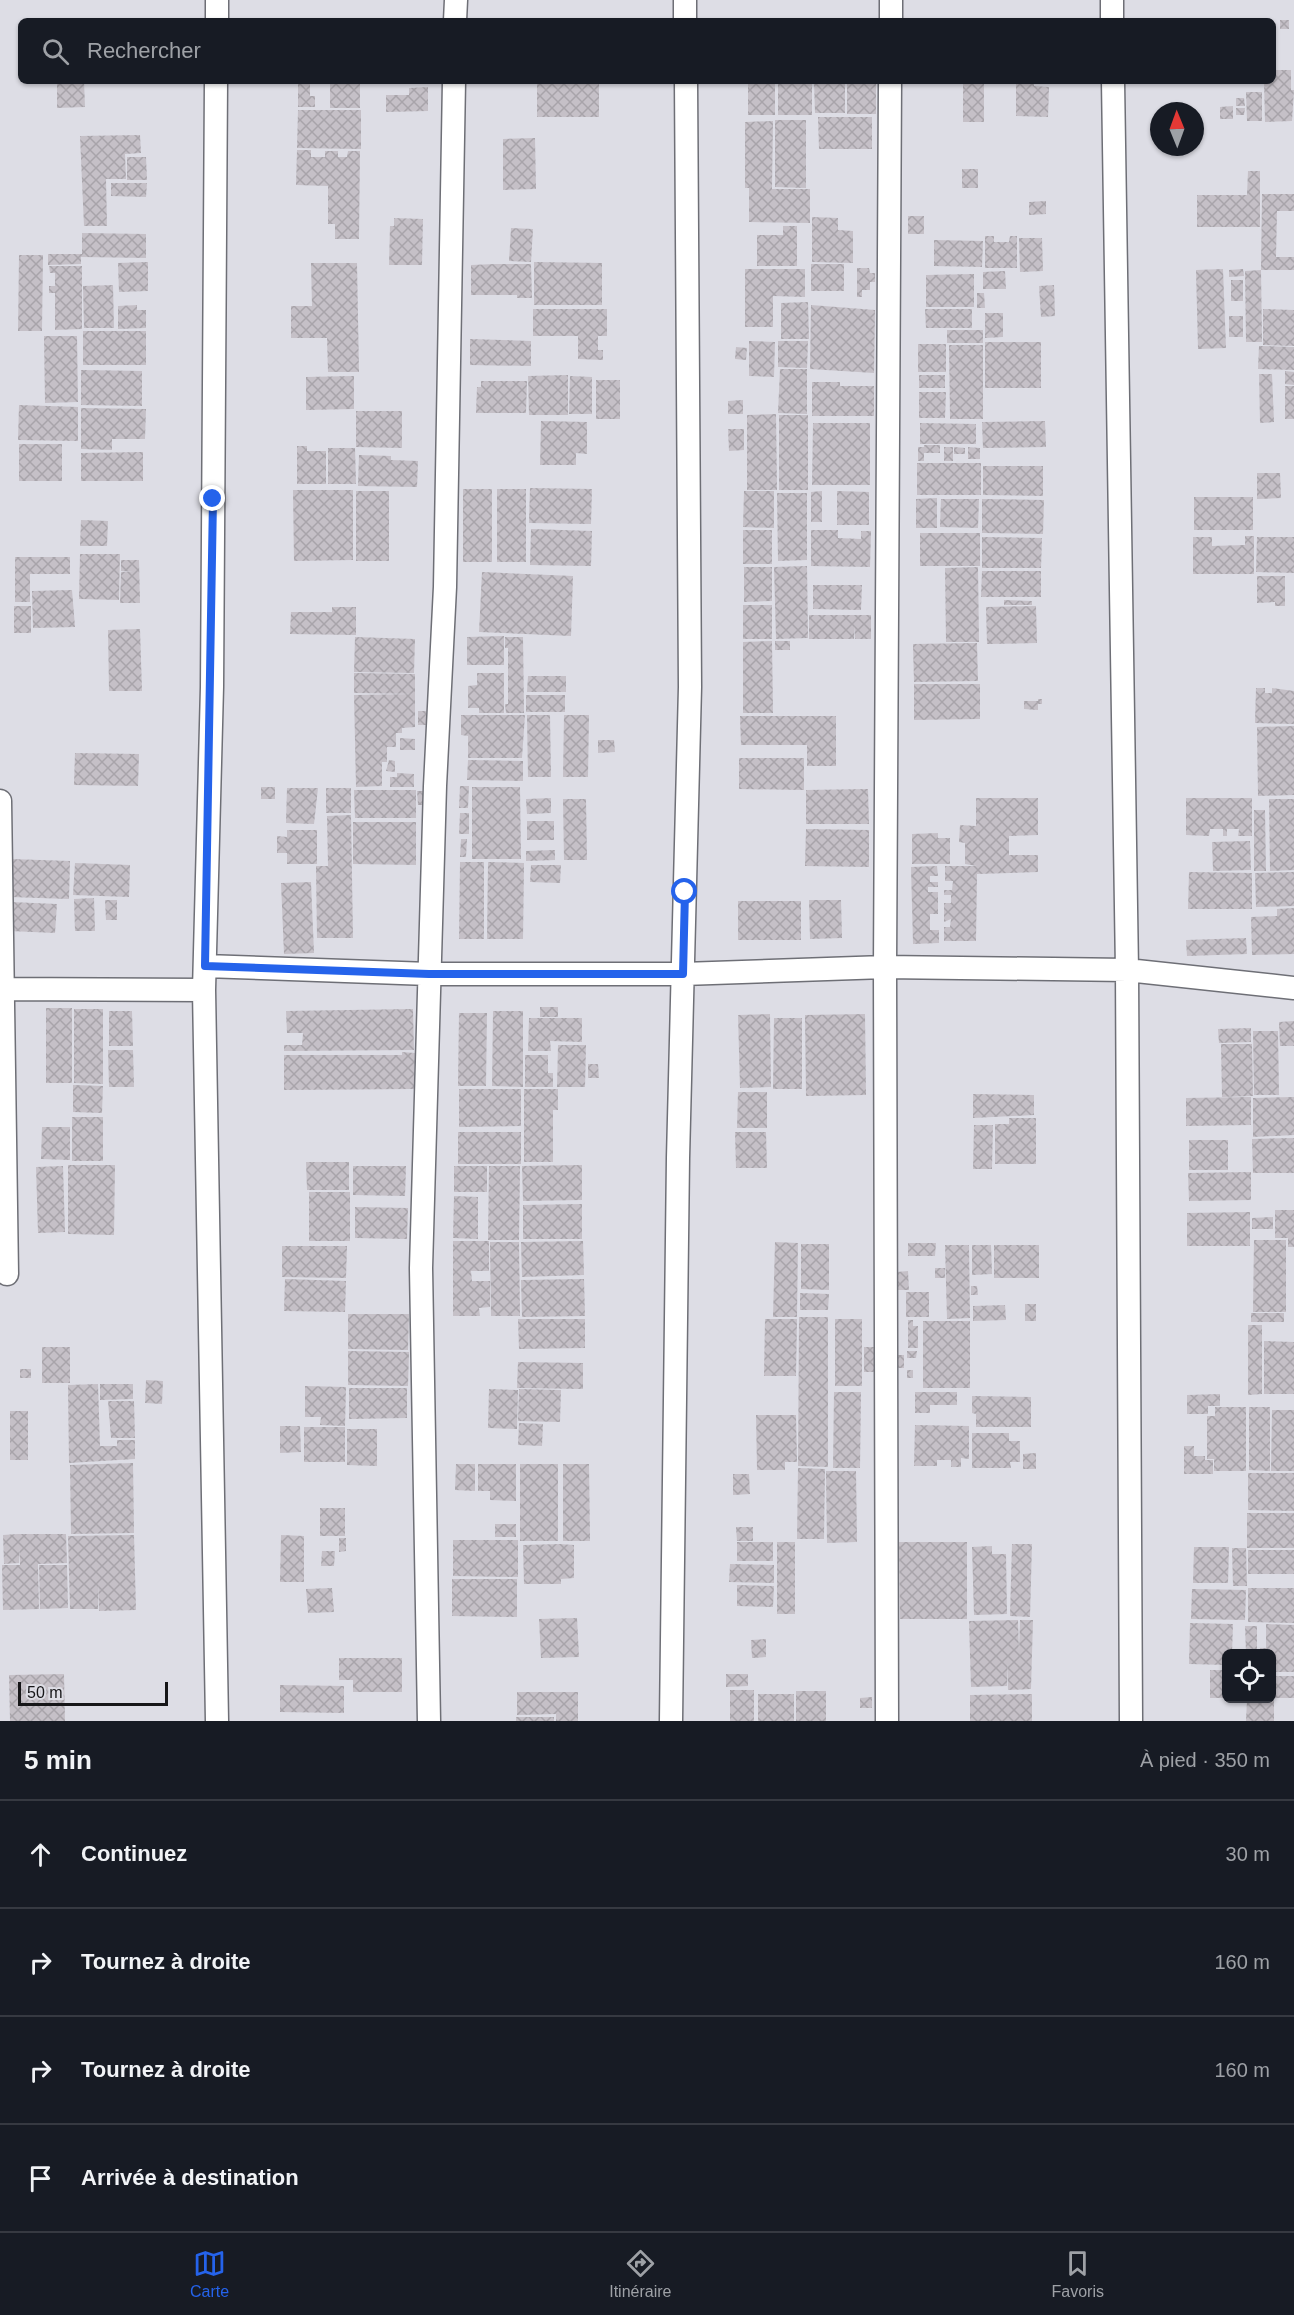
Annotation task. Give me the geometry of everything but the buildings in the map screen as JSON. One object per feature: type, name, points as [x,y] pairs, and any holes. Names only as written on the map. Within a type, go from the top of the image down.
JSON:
[{"type":"street","points":[[217,0],[217,18]]},
{"type":"street","points":[[455,18],[456,0]]},
{"type":"street","points":[[685,0],[685,18]]},
{"type":"street","points":[[891,0],[891,18]]},
{"type":"street","points":[[1112,0],[1112,18]]},
{"type":"street","points":[[216,84],[212,687],[204,990],[217,1721]]},
{"type":"street","points":[[429,1721],[421,1268],[435,786],[445,587],[454,84]]},
{"type":"street","points":[[671,1721],[690,649],[686,84]]},
{"type":"street","points":[[887,1721],[885,967],[890,84]]},
{"type":"street","points":[[1113,84],[1127,970],[1131,1721]]},
{"type":"street","points":[[0,801],[7,1274]]},
{"type":"street","points":[[205,966],[429,974],[683,974],[885,967],[1127,970],[1294,988]]},
{"type":"street","points":[[2,989],[204,990]]},
{"type":"route","points":[[213,499],[212,687],[205,966],[429,974],[683,974],[685,892]]}]
